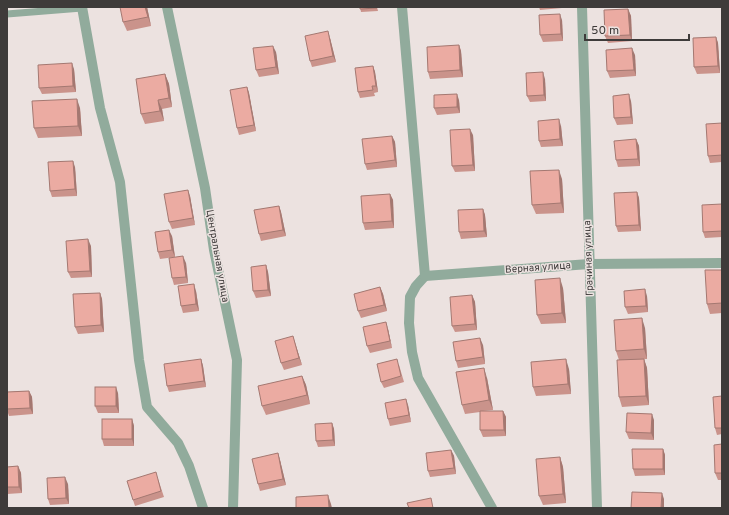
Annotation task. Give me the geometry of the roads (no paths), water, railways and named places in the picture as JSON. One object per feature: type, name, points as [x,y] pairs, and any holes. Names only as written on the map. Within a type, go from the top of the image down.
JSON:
[{"type":"street","points":[[82,7],[100,108],[120,182],[139,360],[147,407],[178,443],[189,466],[202,508]]},
{"type":"street","name":"Центральная улица","points":[[166,7],[205,188],[214,250],[237,360],[233,508]]},
{"type":"street","points":[[402,7],[425,276],[416,286],[410,297],[409,323],[412,352],[418,378],[492,508]]},
{"type":"street","name":"Грачиная улица","points":[[582,7],[597,508]]},
{"type":"street","name":"Верная улица","points":[[425,276],[589,264],[722,263]]},
{"type":"lane","points":[[7,14],[82,7]]}]
